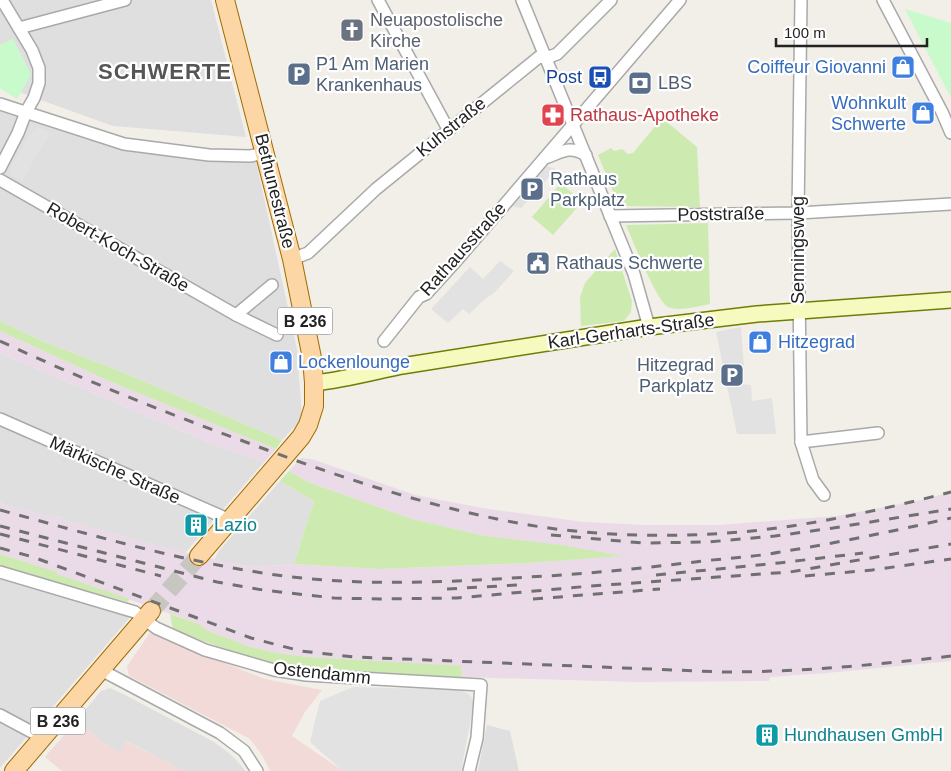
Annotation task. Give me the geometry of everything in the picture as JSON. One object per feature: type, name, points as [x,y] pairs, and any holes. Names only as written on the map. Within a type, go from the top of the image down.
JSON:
[{"type":"main road","name":"Bethunestraße","points":[[226,0],[292,259],[312,358],[314,383]]},
{"type":"main road","name":"Karl-Gerharts-Straße","points":[[314,383],[342,380],[364,373],[402,366],[650,327],[757,314],[951,300]]},
{"type":"main road","name":"B 236","points":[[199,556],[301,436],[308,425],[314,406],[314,383]]},
{"type":"main road","name":"B 236","points":[[14,771],[148,615]]},
{"type":"street","points":[[0,168],[18,133],[39,83],[39,68],[32,50],[2,0]]},
{"type":"street","points":[[19,28],[124,0]]},
{"type":"street","points":[[378,0],[448,129]]},
{"type":"street","points":[[522,0],[637,283],[650,327]]},
{"type":"street","name":"Kuhstraße","points":[[292,259],[308,253],[376,189],[539,57],[546,58],[557,54],[611,0]]},
{"type":"street","name":"Rathausstraße","points":[[384,341],[419,297],[426,294],[680,0]]},
{"type":"street","name":"Senningsweg","points":[[801,0],[798,213],[801,442],[813,480],[824,495]]},
{"type":"street","points":[[883,0],[947,111],[951,134]]},
{"type":"street","points":[[0,104],[124,144],[209,155],[250,156],[266,153]]},
{"type":"street","name":"Rathausstraße","points":[[544,159],[566,149],[572,149],[586,155]]},
{"type":"street","name":"Robert-Koch-Straße","points":[[0,180],[236,315],[277,336]]},
{"type":"street","name":"Poststraße","points":[[610,216],[798,213],[951,204]]},
{"type":"street","points":[[236,315],[272,285]]},
{"type":"street","name":"Märkische Straße","points":[[0,419],[230,520]]},
{"type":"street","points":[[801,442],[878,433]]},
{"type":"street","name":"Ostendamm","points":[[0,572],[148,615],[156,628],[206,650],[274,670],[306,675],[481,686],[477,738],[470,771]]},
{"type":"street","points":[[101,670],[220,733],[244,751],[257,771]]},
{"type":"street","points":[[0,715],[43,738]]},
{"type":"shaded area","points":[[0,0],[211,0],[246,137],[113,126],[24,94],[0,80]]},
{"type":"shaded area","points":[[0,98],[37,120],[112,145],[254,152],[297,349],[302,419],[282,440],[117,370],[42,341],[0,321]]},
{"type":"shaded area","points":[[38,127],[50,133],[22,181],[10,174],[10,168],[33,130]]},
{"type":"shaded area","name":"Rathaus Parkplatz","points":[[546,166],[556,169],[521,208],[510,206]]},
{"type":"shaded area","points":[[500,261],[514,271],[494,293],[469,314],[463,309],[448,323],[431,309],[470,267],[483,279]]},
{"type":"shaded area","name":"Hitzegrad Parkplatz","points":[[741,327],[744,366],[738,366],[741,384],[751,385],[752,401],[772,398],[776,434],[737,434],[716,332]]},
{"type":"shaded area","points":[[0,331],[111,382],[276,449],[264,462],[214,445],[0,353]]},
{"type":"shaded area","points":[[0,353],[214,445],[264,462],[185,553],[63,520],[63,518],[55,516],[54,518],[5,505],[0,502]]},
{"type":"shaded area","points":[[301,458],[312,459],[415,495],[482,508],[583,522],[647,525],[718,525],[837,516],[921,500],[951,492],[951,661],[770,677],[769,681],[636,682],[462,677],[461,667],[308,657],[277,653],[248,646],[206,630],[199,624],[56,574],[56,572],[0,554],[0,502],[5,505],[63,518],[63,520],[199,556],[253,567],[294,564],[378,569],[528,563],[621,556],[485,536],[412,519],[308,482],[289,471]]},
{"type":"shaded area","points":[[280,481],[314,501],[294,564],[253,567],[214,560],[219,551]]},
{"type":"shaded area","points":[[0,578],[132,615],[0,768]]},
{"type":"shaded area","points":[[150,633],[265,679],[322,690],[305,712],[292,736],[343,771],[270,771],[262,755],[250,739],[129,676],[127,666]]},
{"type":"shaded area","points":[[353,687],[461,690],[470,695],[474,702],[461,771],[343,771],[310,742],[320,701]]},
{"type":"shaded area","points":[[110,688],[214,742],[229,753],[245,771],[183,771],[127,741],[120,753],[103,743],[77,720],[101,691]]},
{"type":"shaded area","points":[[77,720],[103,743],[120,752],[126,741],[183,771],[62,771],[45,757]]},
{"type":"shaded area","points":[[487,725],[510,731],[519,771],[478,771]]},
{"type":"green space","points":[[905,9],[951,23],[951,98]]},
{"type":"green space","points":[[13,39],[31,75],[17,99],[0,88],[0,45]]},
{"type":"green space","points":[[662,118],[697,147],[700,207],[619,206],[598,155],[611,148],[614,151],[622,149],[628,154],[633,153]]},
{"type":"green space","points":[[561,183],[582,202],[553,235],[532,217]]},
{"type":"green space","points":[[708,223],[710,304],[683,309],[668,307],[663,303],[651,283],[626,225]]},
{"type":"green space","points":[[615,249],[632,301],[631,312],[624,321],[581,326],[580,297],[585,283]]},
{"type":"green space","points":[[0,321],[42,341],[117,370],[282,440],[276,449],[111,382],[0,331]]},
{"type":"green space","points":[[289,471],[308,482],[412,519],[485,536],[561,545],[623,556],[528,563],[378,569],[294,564],[314,501],[280,481]]},
{"type":"green space","points":[[0,554],[57,572],[57,574],[129,599],[128,602],[0,567]]},
{"type":"green space","points":[[170,614],[199,624],[206,630],[248,646],[277,653],[308,657],[461,666],[462,677],[304,669],[256,660],[173,630]]},
{"type":"tunnel","points":[[151,611],[199,556]]},
{"type":"railway","points":[[0,341],[151,406],[313,466],[384,490],[456,510],[529,525],[574,531],[643,535],[742,532],[833,519],[951,492]]},
{"type":"railway","points":[[551,535],[643,543],[708,542],[775,536],[951,509]]},
{"type":"railway","points":[[0,510],[145,549],[218,565],[292,577],[351,582],[470,580],[572,574],[771,554],[844,541],[951,518]]},
{"type":"railway","points":[[0,526],[217,582],[263,590],[334,598],[380,599],[457,598],[591,586],[790,572],[951,544]]},
{"type":"railway","points":[[0,534],[161,576]]},
{"type":"railway","points":[[0,548],[33,557],[251,638],[301,651],[354,657],[723,672],[780,671],[951,656]]},
{"type":"railway","points":[[656,575],[863,553]]},
{"type":"railway","points":[[805,576],[872,570],[951,559]]},
{"type":"railway","points":[[447,589],[517,585]]},
{"type":"railway","points":[[533,599],[660,589]]},
{"type":"place","name":"Neuapostolische Kirche","points":[[352,30]]},
{"type":"place","name":"Coiffeur Giovanni","points":[[903,67]]},
{"type":"place","name":"P1 Am Marien Krankenhaus","points":[[299,74]]},
{"type":"place","name":"Post","points":[[600,77]]},
{"type":"place","name":"LBS","points":[[640,83]]},
{"type":"place","name":"Wohnkult Schwerte","points":[[923,113]]},
{"type":"place","name":"Rathaus-Apotheke","points":[[553,115]]},
{"type":"place","name":"Rathaus Parkplatz","points":[[532,189]]},
{"type":"place","name":"Rathaus Schwerte","points":[[538,263]]},
{"type":"place","name":"Hitzegrad","points":[[760,342]]},
{"type":"place","name":"Lockenlounge","points":[[281,362]]},
{"type":"place","name":"Hitzegrad Parkplatz","points":[[732,375]]},
{"type":"place","name":"Lazio","points":[[196,525]]},
{"type":"place","name":"Hundhausen GmbH","points":[[767,735]]},
{"type":"district","name":"SCHWERTE","points":[[165,71]]}]
